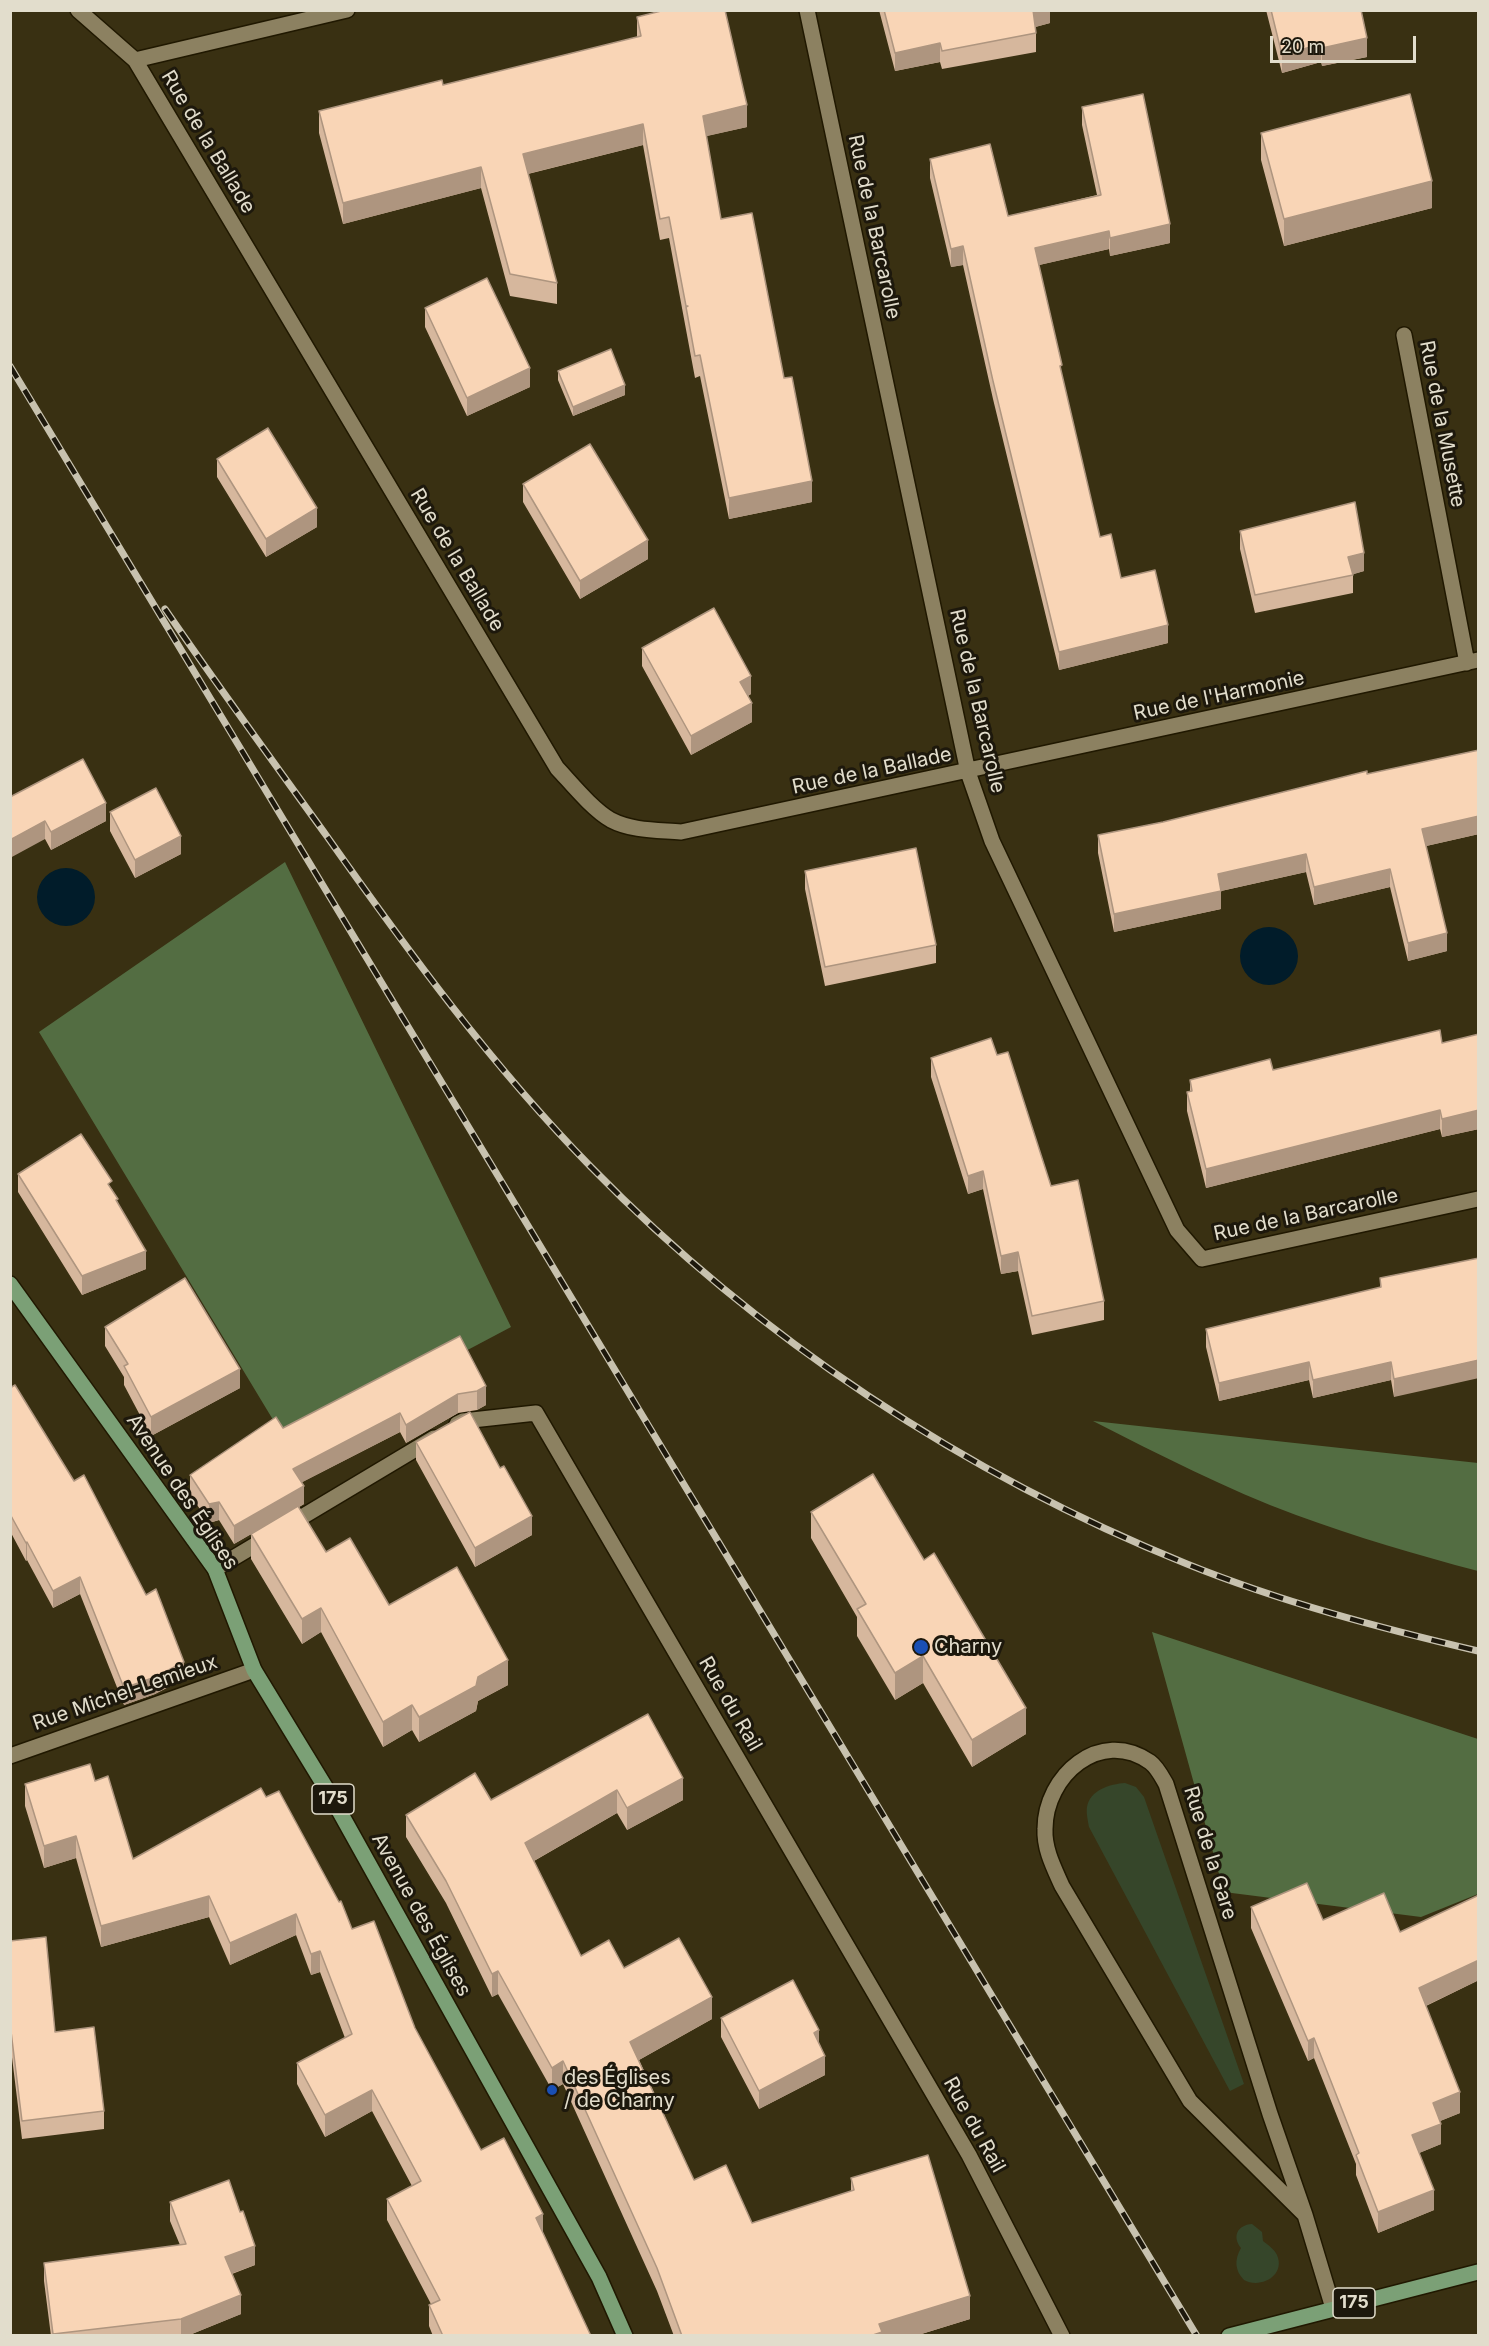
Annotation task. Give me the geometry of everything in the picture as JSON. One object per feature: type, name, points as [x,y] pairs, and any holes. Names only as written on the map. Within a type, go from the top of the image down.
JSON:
[{"type":"main road","name":"Avenue des Églises","points":[[10,1284],[215,1569],[254,1670],[332,1798],[599,2277],[625,2336]]},
{"type":"main road","name":"175","points":[[1229,2336],[1479,2272]]},
{"type":"street","name":"Rue de la Ballade","points":[[78,10],[135,60],[556,768],[587,800],[611,820],[637,828],[681,832],[968,772]]},
{"type":"street","points":[[135,60],[347,10]]},
{"type":"street","name":"Rue de la Barcarolle","points":[[807,10],[968,772],[992,841],[1177,1230],[1202,1259],[1479,1199]]},
{"type":"street","name":"Rue de la Musette","points":[[1404,335],[1473,662]]},
{"type":"street","name":"Rue de l'Harmonie","points":[[968,772],[1473,662]]},
{"type":"street","name":"Rue du Rail","points":[[215,1569],[463,1421],[536,1413],[969,2155],[1062,2336]]},
{"type":"street","name":"Rue Michel-Lemieux","points":[[10,1756],[254,1670]]},
{"type":"street","name":"Rue de la Gare","points":[[1305,2215],[1190,2101],[1062,1886],[1050,1858],[1045,1829],[1050,1797],[1066,1773],[1088,1755],[1111,1751],[1132,1752],[1152,1763],[1166,1784],[1270,2114],[1305,2215],[1333,2308]]},
{"type":"green space","points":[[285,862],[511,1327],[460,1354],[284,1438],[39,1032]]},
{"type":"green space","points":[[1093,1421],[1478,1463],[1478,1571],[1364,1538],[1270,1505],[1193,1471]]},
{"type":"green space","points":[[1152,1632],[1478,1739],[1478,1894],[1421,1917],[1224,1892]]},
{"type":"green space","points":[[1125,1783],[1136,1787],[1144,1797],[1244,2084],[1230,2091],[1089,1827],[1087,1809],[1092,1796],[1107,1787]]},
{"type":"green space","points":[[1252,2224],[1262,2232],[1263,2241],[1276,2253],[1279,2262],[1275,2275],[1264,2282],[1244,2280],[1236,2265],[1241,2248],[1237,2240],[1238,2232],[1243,2227]]},
{"type":"water","points":[[66,868],[77,870],[87,876],[93,886],[95,897],[93,908],[87,918],[77,924],[66,926],[55,924],[45,918],[39,908],[37,897],[39,886],[45,876],[55,870]]},
{"type":"water","points":[[1269,927],[1280,929],[1293,940],[1298,956],[1296,967],[1285,980],[1269,985],[1258,983],[1245,972],[1240,956],[1242,945],[1253,932]]},
{"type":"building","points":[[665,10],[725,10],[747,105],[703,116],[721,219],[752,213],[784,378],[792,377],[812,481],[729,498],[700,355],[695,356],[686,307],[688,306],[686,306],[669,217],[660,219],[643,124],[523,154],[557,283],[510,274],[481,167],[343,203],[319,111],[442,80],[443,85],[641,36],[637,17]]},
{"type":"building","points":[[884,10],[1033,10],[1036,33],[942,51],[940,43],[895,53]]},
{"type":"building","points":[[1271,10],[1361,10],[1367,38],[1322,48],[1321,44],[1282,55]]},
{"type":"building","points":[[1143,94],[1170,224],[1110,238],[1109,231],[1035,248],[1100,537],[1111,534],[1121,578],[1155,570],[1168,625],[1059,652],[993,381],[963,246],[951,249],[930,159],[990,144],[1008,216],[1101,195],[1082,107]]},
{"type":"building","points":[[1410,94],[1432,181],[1284,219],[1261,133]]},
{"type":"building","points":[[487,278],[530,368],[467,398],[425,308]]},
{"type":"building","points":[[611,349],[625,385],[573,407],[558,371]]},
{"type":"building","points":[[268,428],[317,508],[266,539],[217,459]]},
{"type":"building","points":[[590,444],[648,540],[580,581],[523,484]]},
{"type":"building","points":[[1355,502],[1364,553],[1348,557],[1353,575],[1255,595],[1240,531]]},
{"type":"building","points":[[714,608],[751,676],[740,682],[752,703],[691,736],[642,648]]},
{"type":"building","points":[[1479,750],[1479,816],[1422,829],[1447,933],[1408,943],[1390,869],[1314,887],[1306,854],[1218,874],[1221,891],[1114,914],[1098,835],[1163,822],[1367,771],[1367,774]]},
{"type":"building","points":[[83,759],[106,803],[51,832],[45,821],[10,840],[10,797]]},
{"type":"building","points":[[156,788],[181,836],[135,860],[110,812]]},
{"type":"building","points":[[916,848],[936,945],[825,967],[805,871]]},
{"type":"building","points":[[1440,1030],[1442,1043],[1479,1034],[1479,1110],[1442,1119],[1440,1110],[1206,1169],[1187,1092],[1192,1091],[1190,1080],[1270,1059],[1273,1070]]},
{"type":"building","points":[[991,1038],[997,1055],[1008,1052],[1051,1186],[1078,1180],[1104,1301],[1032,1316],[1018,1252],[1001,1256],[983,1171],[968,1176],[931,1058]]},
{"type":"building","points":[[81,1134],[112,1181],[108,1184],[146,1251],[82,1276],[18,1174]]},
{"type":"building","points":[[1479,1258],[1479,1360],[1394,1379],[1391,1362],[1313,1380],[1309,1362],[1219,1383],[1206,1329],[1381,1287],[1380,1278]]},
{"type":"building","points":[[185,1278],[240,1369],[151,1417],[124,1366],[128,1364],[105,1327]]},
{"type":"building","points":[[460,1336],[486,1386],[477,1391],[458,1394],[406,1425],[400,1413],[293,1469],[304,1486],[234,1526],[219,1502],[209,1504],[190,1475],[276,1417],[283,1428]]},
{"type":"building","points":[[15,1385],[74,1481],[84,1475],[146,1595],[156,1589],[184,1662],[155,1677],[124,1688],[80,1577],[53,1591],[10,1514],[10,1388]]},
{"type":"building","points":[[470,1412],[500,1468],[504,1466],[532,1516],[475,1548],[416,1442]]},
{"type":"building","points":[[873,1474],[924,1560],[934,1553],[1026,1708],[972,1740],[923,1656],[895,1673],[857,1609],[866,1604],[811,1512]]},
{"type":"building","points":[[298,1506],[326,1552],[350,1538],[389,1605],[457,1567],[508,1660],[478,1677],[476,1686],[419,1717],[412,1705],[383,1722],[321,1608],[302,1619],[251,1534]]},
{"type":"building","points":[[648,1714],[683,1778],[627,1808],[617,1790],[525,1843],[581,1956],[609,1940],[624,1968],[679,1938],[712,1997],[630,2042],[694,2180],[726,2165],[752,2223],[854,2190],[851,2178],[928,2155],[970,2296],[879,2324],[882,2332],[870,2336],[682,2336],[657,2268],[563,2061],[552,2068],[498,1971],[492,1974],[446,1881],[406,1815],[475,1773],[491,1800]]},
{"type":"building","points":[[90,1764],[95,1781],[108,1776],[133,1859],[261,1788],[266,1797],[279,1791],[339,1902],[341,1901],[352,1929],[374,1921],[415,2028],[481,2150],[504,2138],[543,2214],[536,2218],[591,2336],[443,2336],[429,2305],[440,2300],[387,2199],[421,2181],[372,2090],[325,2115],[297,2063],[352,2034],[320,1951],[311,1954],[296,1914],[230,1943],[209,1896],[101,1926],[76,1836],[44,1846],[25,1784]]},
{"type":"building","points":[[1307,1883],[1323,1920],[1384,1893],[1400,1932],[1479,1895],[1479,1960],[1419,1988],[1460,2092],[1433,2103],[1441,2124],[1412,2135],[1434,2190],[1378,2212],[1356,2155],[1359,2153],[1314,2038],[1308,2041],[1251,1907]]},
{"type":"building","points":[[46,1937],[55,2032],[94,2027],[104,2111],[22,2121],[10,2023],[10,1941]]},
{"type":"building","points":[[793,1980],[819,2030],[814,2033],[825,2056],[759,2091],[721,2018]]},
{"type":"building","points":[[229,2180],[255,2246],[225,2257],[241,2295],[181,2319],[53,2334],[44,2263],[186,2244],[170,2202]]},
{"type":"railway","points":[[10,366],[1197,2336]]},
{"type":"railway","points":[[165,609],[388,922],[485,1048],[519,1089],[591,1167],[655,1230],[724,1289],[795,1344],[869,1396],[945,1444],[1024,1488],[1105,1528],[1187,1564],[1258,1590],[1368,1623],[1478,1651]]},
{"type":"place","name":"Charny","points":[[921,1647]]},
{"type":"place","name":"des Églises / de Charny","points":[[552,2090]]}]
